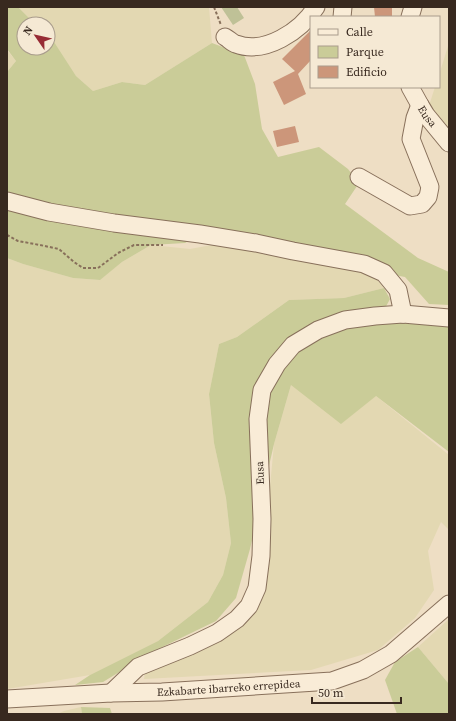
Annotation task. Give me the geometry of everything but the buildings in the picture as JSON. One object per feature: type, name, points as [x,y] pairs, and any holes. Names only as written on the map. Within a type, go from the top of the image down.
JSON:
[{"type":"street","points":[[225,37],[235,44],[250,47],[272,44],[294,31],[312,14],[316,7]]},
{"type":"street","name":"Eusa","points":[[411,88],[420,105],[449,143]]},
{"type":"street","points":[[359,177],[410,206],[422,204],[428,197],[430,187],[412,139],[415,118],[420,105]]},
{"type":"street","points":[[7,201],[49,212],[114,223],[256,243],[364,264],[384,274],[398,290],[403,314]]},
{"type":"street","name":"Eusa","points":[[111,693],[138,667],[190,646],[217,633],[236,619],[249,606],[257,588],[261,556],[262,519],[258,419],[262,390],[277,364],[293,345],[318,330],[345,320],[403,314],[449,318]]},
{"type":"street","name":"Ezkabarte ibarreko errepidea","points":[[7,699],[111,693],[162,692],[332,681],[363,670],[391,654],[449,604]]},
{"type":"path","points":[[214,7],[225,37]]},
{"type":"path","points":[[7,235],[18,241],[59,250],[83,268],[98,268],[118,253],[134,245],[166,244]]},
{"type":"shaded area","points":[[18,7],[209,7],[212,43],[145,85],[122,82],[93,91],[76,76],[56,48],[56,16],[27,16]]},
{"type":"shaded area","points":[[449,43],[449,143],[426,115],[435,88],[440,88],[440,72]]},
{"type":"shaded area","points":[[7,50],[16,61],[7,72]]},
{"type":"shaded area","points":[[222,243],[368,269],[384,288],[344,298],[289,300],[237,337],[219,344],[209,394],[214,443],[226,498],[231,543],[223,575],[208,602],[158,641],[90,675],[7,689],[7,258],[73,278],[99,280],[122,262],[151,245],[190,249]]},
{"type":"shaded area","points":[[291,385],[376,396],[449,455],[449,530],[441,522],[428,551],[434,590],[415,618],[378,650],[311,670],[144,679],[145,673],[259,603],[274,444]]},
{"type":"shaded area","points":[[449,619],[449,684],[418,647]]},
{"type":"shaded area","points":[[81,707],[82,714],[57,714],[64,711]]},
{"type":"green space","points":[[7,7],[18,7],[27,16],[16,16],[16,56],[56,56],[56,45],[76,76],[93,91],[122,82],[145,85],[212,43],[244,55],[255,84],[262,129],[278,157],[319,147],[348,169],[359,183],[345,204],[418,258],[449,272],[449,305],[429,304],[405,277],[200,234],[185,243],[151,245],[122,262],[100,280],[73,278],[7,258],[7,72],[16,61],[7,49]]},
{"type":"green space","points":[[221,7],[237,7],[244,18],[233,25]]},
{"type":"green space","points":[[384,288],[390,299],[383,312],[432,317],[449,308],[449,452],[376,396],[341,424],[291,385],[274,444],[250,549],[236,598],[216,621],[152,652],[103,682],[75,685],[90,675],[158,641],[208,602],[223,575],[231,543],[226,498],[214,443],[209,394],[219,344],[237,337],[289,300],[344,298]]},
{"type":"green space","points":[[418,647],[449,684],[449,714],[397,714],[385,680],[395,662]]},
{"type":"green space","points":[[81,707],[110,708],[112,714],[82,714]]}]
